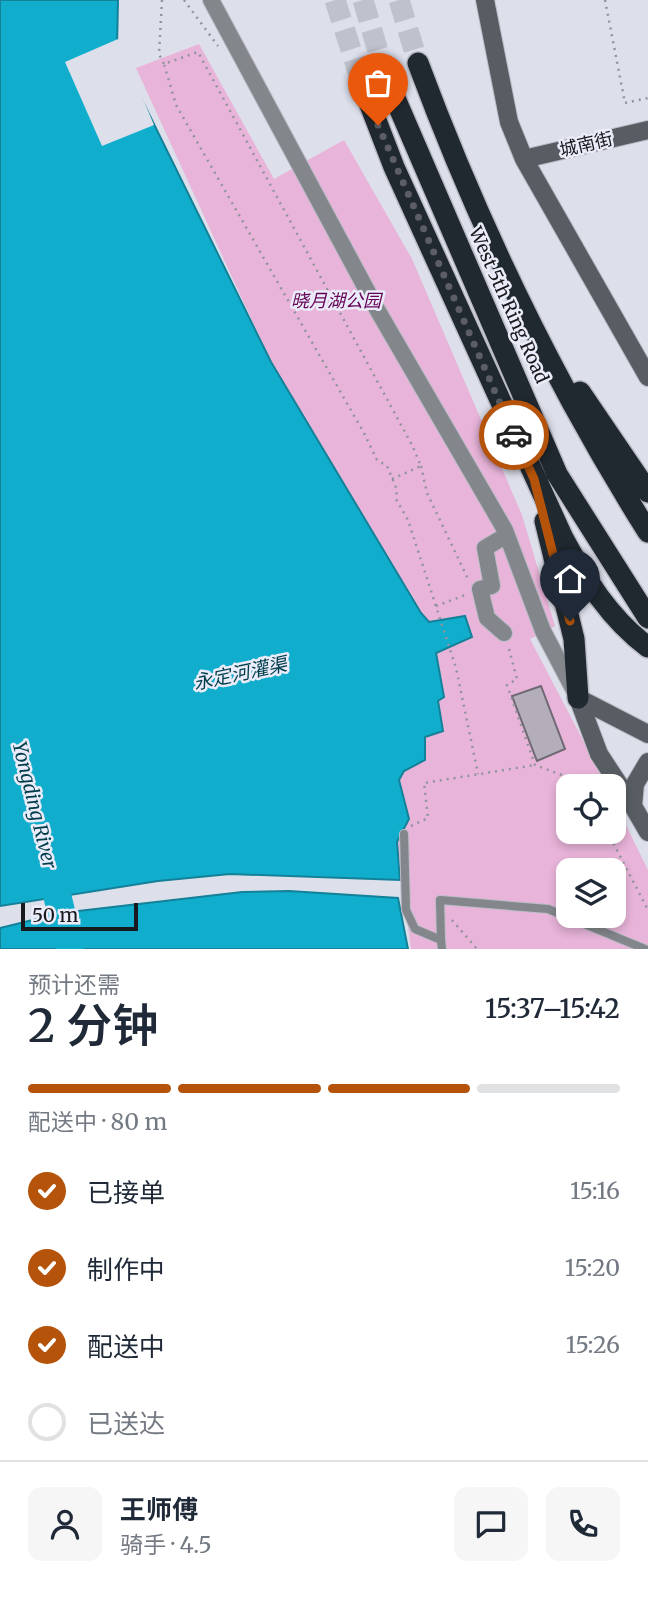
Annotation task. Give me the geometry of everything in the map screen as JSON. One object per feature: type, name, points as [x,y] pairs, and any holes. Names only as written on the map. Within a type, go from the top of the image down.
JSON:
[{"type":"highway","name":"West 5th Ring Road","points":[[418,63],[449,148],[519,300],[594,446],[648,531]]},
{"type":"highway","name":"West 5th Ring Road","points":[[385,75],[556,474],[648,618]]},
{"type":"highway","points":[[362,84],[394,167],[534,479],[580,568],[621,624],[648,647]]},
{"type":"highway","points":[[519,300],[648,492]]},
{"type":"highway","points":[[534,479],[567,603],[574,639],[578,698]]},
{"type":"street","points":[[211,0],[378,312],[507,535],[543,631],[578,698],[599,754],[648,832]]},
{"type":"street","points":[[485,0],[509,122],[524,159],[648,377]]},
{"type":"street","name":"城南街","points":[[524,159],[648,130]]},
{"type":"street","points":[[504,633],[487,618],[477,590],[492,586],[485,548],[507,535]]},
{"type":"street","points":[[578,698],[648,734]]},
{"type":"street","points":[[633,806],[635,784],[648,762]]},
{"type":"lane","points":[[404,834],[406,910],[415,929],[442,944]]},
{"type":"lane","points":[[442,944],[440,901],[548,909],[645,949]]},
{"type":"path","points":[[162,0],[159,54],[176,105],[365,433],[377,460],[387,466],[397,490],[396,499],[408,520],[450,651],[478,774]]},
{"type":"path","points":[[184,0],[217,48],[230,36]]},
{"type":"path","points":[[605,0],[625,103],[648,97]]},
{"type":"path","points":[[164,64],[198,52],[421,466],[427,493],[477,590],[436,606]]},
{"type":"path","points":[[392,479],[421,466]]},
{"type":"path","points":[[504,633],[517,679],[507,685],[536,765]]},
{"type":"path","points":[[404,834],[409,827],[428,818],[424,783],[536,765],[560,774]]},
{"type":"path","points":[[614,844],[648,909]]},
{"type":"path","points":[[440,901],[458,928],[477,949]]},
{"type":"green space","name":"晓月湖公园","points":[[199,44],[274,179],[344,140],[412,259],[522,515],[555,626],[530,639],[601,774],[556,774],[556,844],[626,844],[626,825],[648,870],[648,949],[411,949],[397,842],[409,819],[399,780],[424,737],[443,731],[438,701],[444,697],[436,653],[472,637],[466,626],[429,622],[421,613],[271,362],[136,68]]},
{"type":"water","name":"永定河灌渠","points":[[0,0],[118,0],[117,49],[271,362],[421,613],[429,622],[465,616],[472,637],[436,653],[444,697],[438,701],[443,731],[425,737],[425,760],[404,771],[399,780],[409,819],[397,842],[400,880],[230,874],[158,881],[0,906]]},
{"type":"water","points":[[289,891],[398,898],[408,949],[0,949],[0,928],[61,913],[242,892]]},
{"type":"pier","points":[[118,39],[154,125],[102,146],[65,62]]},
{"type":"building","points":[[541,686],[565,749],[537,761],[512,696]]},
{"type":"waterway","name":"Yongding River","points":[[49,861],[70,949]]},
{"type":"tunnel","points":[[335,0],[362,84]]},
{"type":"tunnel","points":[[363,0],[385,75]]},
{"type":"tunnel","points":[[399,0],[418,63]]},
{"type":"way so far","points":[[378,125],[394,167],[514,435]]},
{"type":"route","points":[[514,435],[534,479],[570,621]]}]
